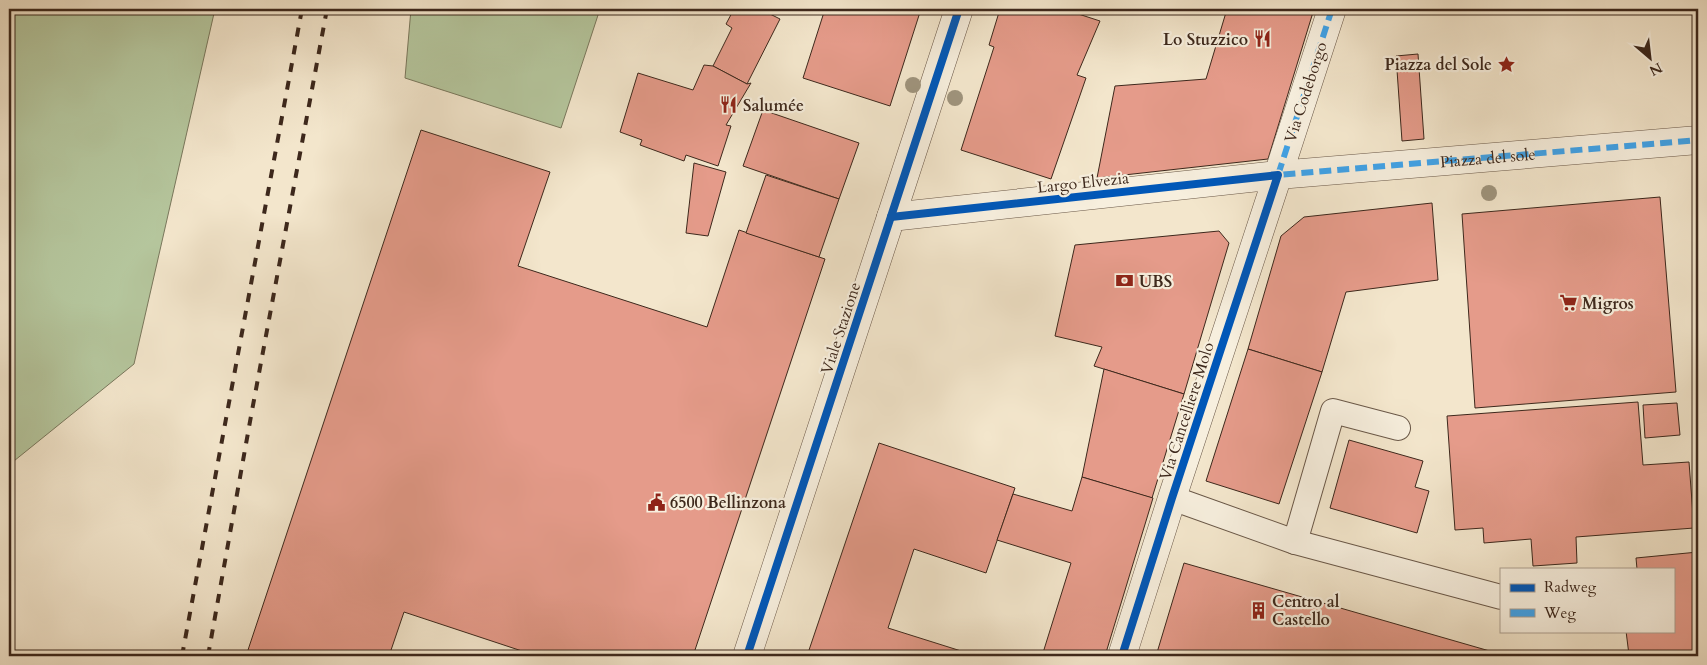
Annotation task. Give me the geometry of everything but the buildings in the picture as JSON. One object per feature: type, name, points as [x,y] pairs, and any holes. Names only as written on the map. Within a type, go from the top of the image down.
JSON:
[{"type":"street","name":"Viale Stazione","points":[[747,656],[959,9]]},
{"type":"street","name":"Via Codeborgo","points":[[1278,175],[1332,9]]},
{"type":"street","name":"Piazza del sole","points":[[1278,175],[1698,140]]},
{"type":"street","name":"Largo Elvezia","points":[[891,217],[1278,175]]},
{"type":"street","name":"Via Cancelliere Molo","points":[[1122,656],[1278,175]]},
{"type":"lane","points":[[1295,542],[1334,411],[1398,428]]},
{"type":"lane","points":[[1172,498],[1295,542],[1500,597]]},
{"type":"green space","points":[[9,9],[215,9],[134,364],[9,465]]},
{"type":"green space","points":[[411,9],[600,9],[561,128],[405,78]]},
{"type":"railway","points":[[182,656],[302,9]]},
{"type":"railway","points":[[208,656],[327,9]]},
{"type":"marked path","points":[[1332,9],[1278,175],[1698,140]]},
{"type":"cycle path","points":[[747,656],[959,9]]},
{"type":"cycle path","points":[[891,217],[1278,175],[1122,656]]},
{"type":"place","name":"Lo Stuzzico","points":[[1262,39]]},
{"type":"place","name":"Piazza del Sole","points":[[1506,64]]},
{"type":"place","name":"Salumée","points":[[729,105]]},
{"type":"place","name":"UBS","points":[[1125,281]]},
{"type":"place","name":"Migros","points":[[1568,303]]},
{"type":"place","name":"6500 Bellinzona","points":[[656,502]]},
{"type":"place","name":"Centro al Castello","points":[[1258,610]]}]
